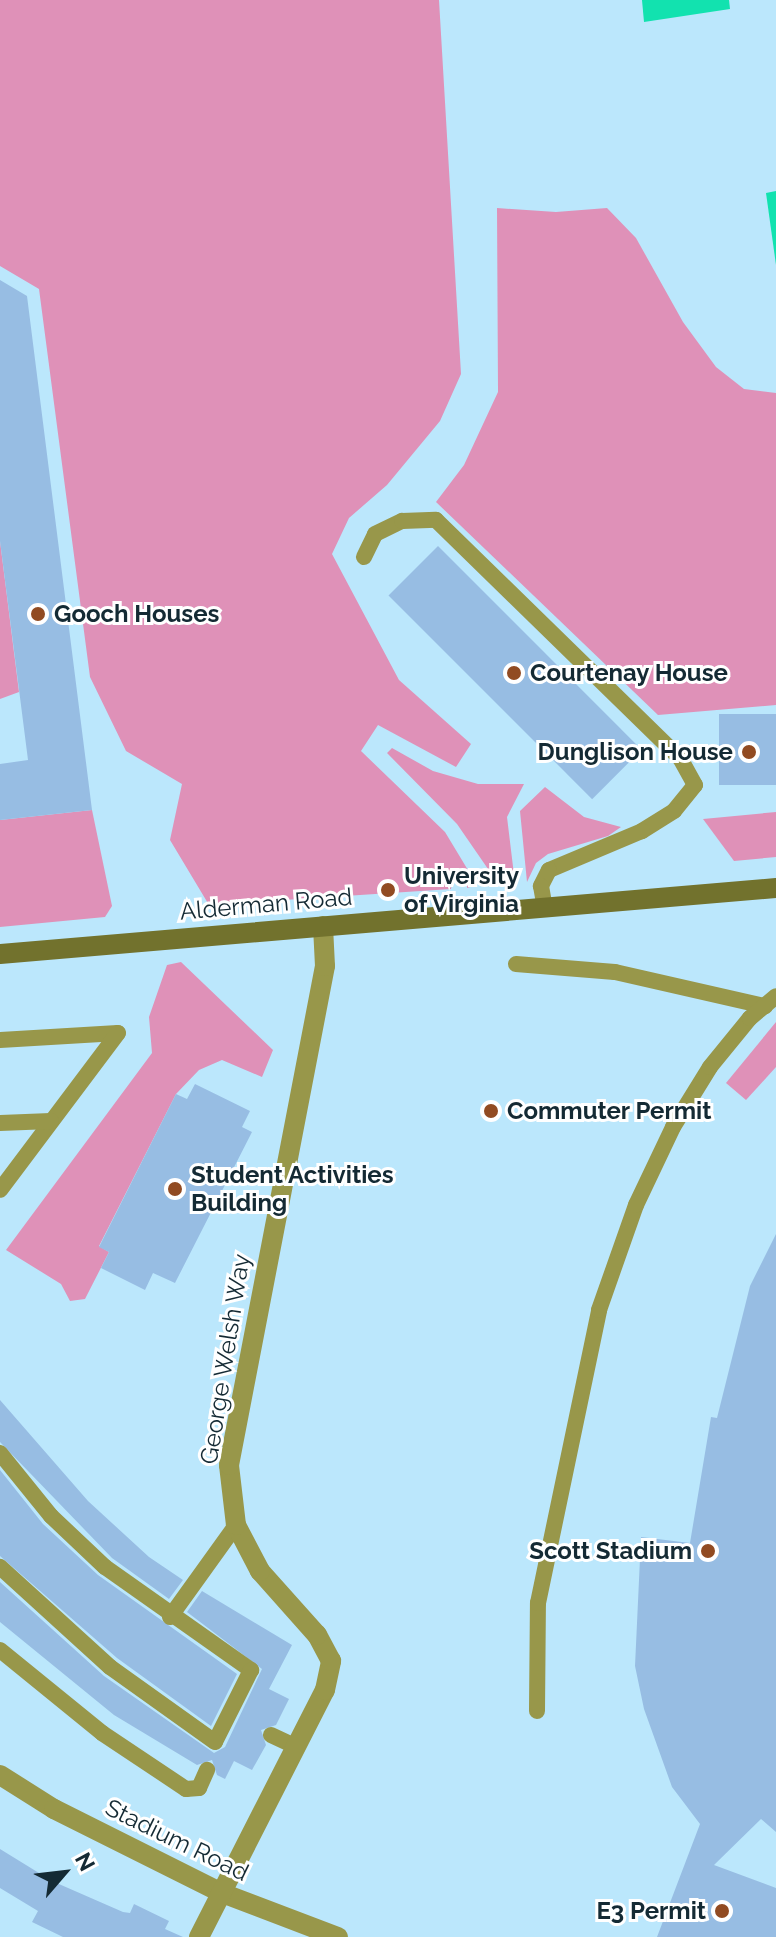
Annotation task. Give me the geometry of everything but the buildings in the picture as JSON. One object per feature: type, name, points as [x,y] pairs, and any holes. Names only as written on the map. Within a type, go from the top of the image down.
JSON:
[{"type":"main road","name":"Alderman Road","points":[[0,954],[776,888]]},
{"type":"street","name":"George Welsh Way","points":[[199,1937],[325,1690],[331,1661],[317,1635],[260,1571],[236,1525],[229,1465],[325,966],[323,926]]},
{"type":"street","name":"Stadium Road","points":[[0,1775],[54,1809],[222,1893],[338,1937]]},
{"type":"lane","points":[[364,557],[375,534],[402,521],[436,520],[680,758],[695,785],[674,811],[642,831],[549,870],[541,886],[545,908]]},
{"type":"lane","points":[[516,964],[615,972],[770,1001]]},
{"type":"lane","points":[[537,1711],[538,1603],[599,1310],[636,1205],[673,1127],[710,1067],[770,1001]]},
{"type":"lane","points":[[0,1040],[118,1033],[0,1190]]},
{"type":"lane","points":[[0,1123],[51,1121]]},
{"type":"lane","points":[[0,1453],[51,1516],[105,1567],[170,1617],[251,1670],[215,1742],[110,1667],[0,1567]]},
{"type":"lane","points":[[170,1617],[236,1525]]},
{"type":"lane","points":[[0,1650],[102,1733],[186,1789],[199,1788],[207,1770]]},
{"type":"lane","points":[[271,1735],[297,1747]]},
{"type":"shaded area","points":[[0,0],[439,0],[461,374],[440,421],[387,485],[349,518],[332,554],[399,680],[471,744],[456,767],[378,725],[361,751],[445,832],[477,885],[467,888],[467,881],[452,881],[451,889],[209,905],[170,840],[182,784],[126,751],[90,677],[39,289],[0,266]]},
{"type":"shaded area","points":[[642,0],[729,0],[730,9],[644,22]]},
{"type":"shaded area","points":[[776,191],[776,265],[766,193]]},
{"type":"shaded area","points":[[497,208],[556,212],[607,208],[636,238],[683,322],[716,367],[744,389],[776,393],[776,705],[658,715],[436,502],[464,465],[498,392]]},
{"type":"shaded area","points":[[0,541],[19,692],[0,699]]},
{"type":"shaded area","points":[[392,748],[433,771],[478,784],[524,784],[507,817],[515,883],[497,882],[457,824],[387,753]]},
{"type":"shaded area","points":[[545,787],[584,817],[621,827],[608,836],[548,854],[536,863],[527,882],[520,811]]},
{"type":"shaded area","points":[[92,810],[112,906],[105,917],[0,927],[0,820]]},
{"type":"shaded area","points":[[776,812],[776,857],[734,861],[703,819]]},
{"type":"shaded area","points":[[181,962],[273,1050],[262,1077],[222,1060],[199,1070],[176,1094],[99,1246],[109,1252],[85,1299],[70,1301],[61,1284],[6,1250],[152,1053],[149,1017],[167,965]]},
{"type":"shaded area","points":[[776,1022],[776,1067],[746,1100],[726,1083]]},
{"type":"place","name":"Gooch Houses","points":[[38,614]]},
{"type":"place","name":"Courtenay House","points":[[514,673]]},
{"type":"place","name":"Dunglison House","points":[[749,752]]},
{"type":"place","name":"University of Virginia","points":[[388,890]]},
{"type":"place","name":"Commuter Permit","points":[[491,1111]]},
{"type":"place","name":"Student Activities Building","points":[[175,1189]]},
{"type":"place","name":"Scott Stadium","points":[[708,1551]]},
{"type":"place","name":"E3 Permit","points":[[722,1911]]}]
